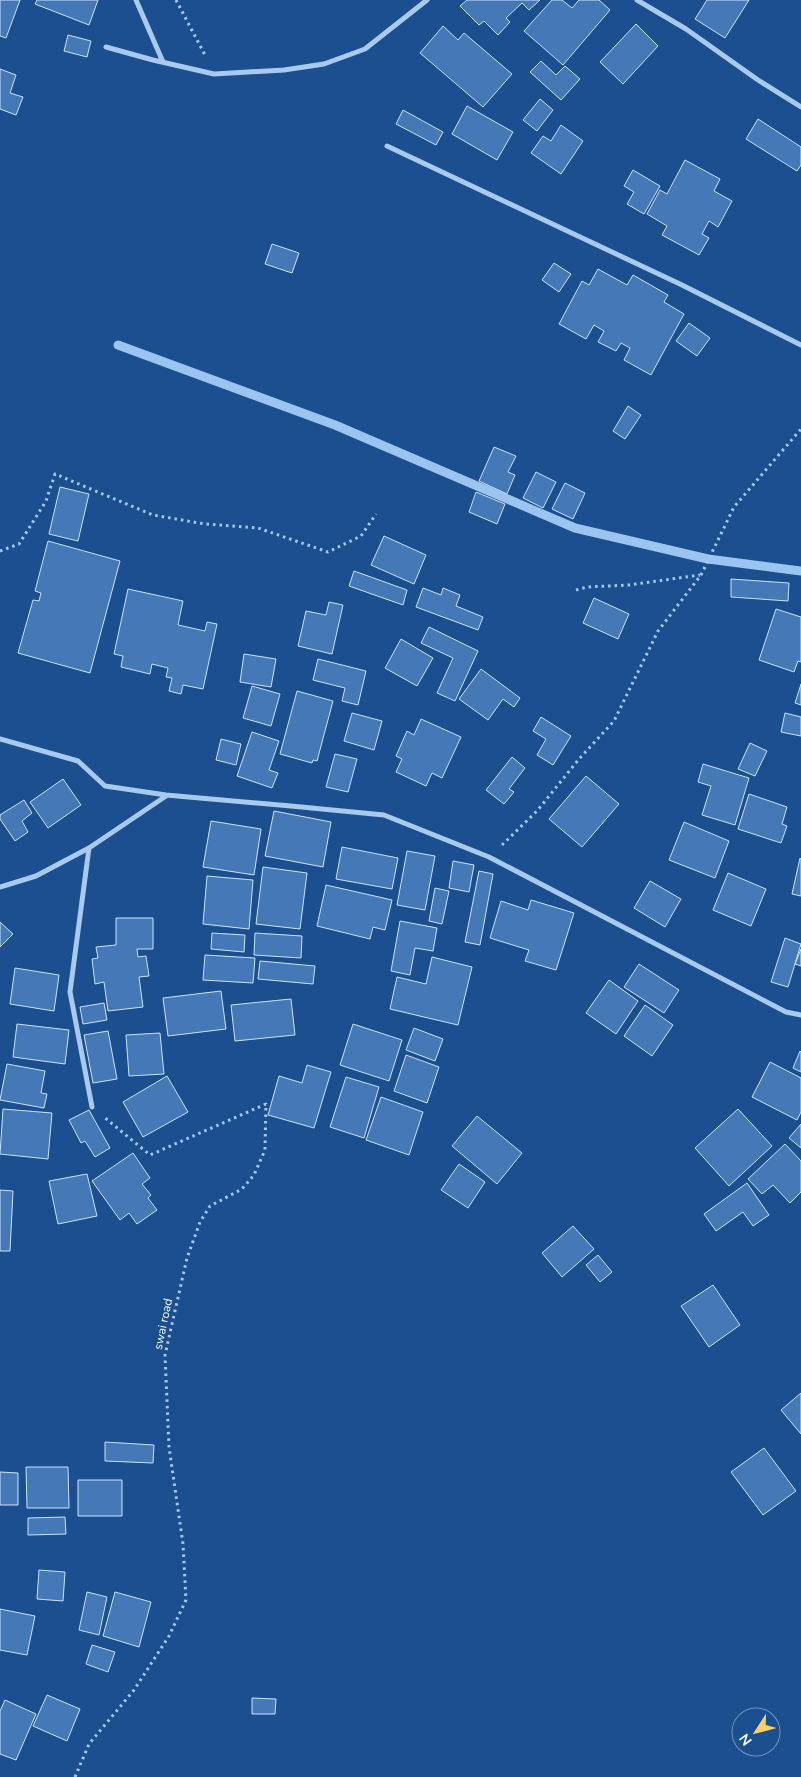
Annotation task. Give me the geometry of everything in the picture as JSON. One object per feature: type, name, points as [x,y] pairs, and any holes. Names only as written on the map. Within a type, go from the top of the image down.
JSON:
[{"type":"street","points":[[136,0],[163,62]]},
{"type":"street","points":[[106,47],[214,74],[284,70],[324,64],[365,49],[427,0]]},
{"type":"street","points":[[637,0],[686,29],[758,80],[801,107]]},
{"type":"street","points":[[388,146],[682,285],[801,346]]},
{"type":"street","points":[[0,739],[78,761],[105,786],[166,795],[384,815],[489,858],[786,1012],[801,1015]]},
{"type":"street","points":[[0,887],[36,876],[89,848],[166,795]]},
{"type":"street","points":[[89,848],[70,992],[92,1107]]},
{"type":"path","points":[[176,0],[214,74]]},
{"type":"path","points":[[489,858],[537,811],[579,759],[614,721],[658,632],[701,575],[734,507],[801,429]]},
{"type":"path","points":[[0,551],[19,544],[46,501],[55,474],[152,515],[205,524],[258,528],[328,552],[361,536],[376,514]]},
{"type":"path","points":[[576,590],[587,586],[629,585],[701,575]]},
{"type":"path","name":"swai road","points":[[75,1777],[89,1744],[134,1690],[169,1636],[186,1600],[183,1544],[169,1447],[165,1354],[187,1258],[200,1222],[210,1206],[242,1189],[254,1175],[264,1150],[266,1104],[150,1155],[92,1107]]},
{"type":"building","points":[[0,0],[20,0],[6,38],[0,36]]},
{"type":"building","points":[[37,0],[98,0],[89,25],[35,4]]},
{"type":"building","points":[[467,0],[540,0],[529,10],[522,3],[506,18],[510,22],[498,35],[484,21],[479,25],[460,6]]},
{"type":"building","points":[[552,0],[562,0],[572,8],[579,0],[599,0],[610,10],[563,65],[524,31]]},
{"type":"building","points":[[707,0],[749,0],[725,38],[695,19]]},
{"type":"building","points":[[636,24],[658,46],[623,84],[600,62]]},
{"type":"building","points":[[443,26],[458,40],[464,33],[512,74],[483,107],[420,53]]},
{"type":"building","points":[[68,35],[91,41],[87,57],[64,51]]},
{"type":"building","points":[[541,61],[556,75],[565,66],[580,79],[561,100],[530,72]]},
{"type":"building","points":[[0,69],[16,75],[10,93],[23,97],[16,115],[0,109]]},
{"type":"building","points":[[540,99],[553,110],[537,131],[523,120]]},
{"type":"building","points":[[467,106],[513,132],[497,160],[452,134]]},
{"type":"building","points":[[403,110],[443,132],[436,145],[396,124]]},
{"type":"building","points":[[758,119],[801,147],[801,165],[797,171],[746,139]]},
{"type":"building","points":[[561,125],[583,141],[561,174],[531,153],[543,136],[551,141]]},
{"type":"building","points":[[685,160],[720,179],[714,191],[732,201],[718,227],[709,221],[702,234],[709,238],[699,255],[662,235],[667,226],[647,214],[660,190],[667,194]]},
{"type":"building","points":[[633,170],[660,186],[644,214],[627,204],[634,192],[624,186]]},
{"type":"building","points":[[272,244],[299,253],[292,273],[265,264]]},
{"type":"building","points":[[554,263],[571,274],[559,292],[542,280]]},
{"type":"building","points":[[598,269],[627,285],[633,275],[668,295],[664,302],[684,314],[651,375],[624,360],[630,348],[621,343],[616,351],[598,342],[604,331],[594,325],[586,339],[559,324],[582,281],[589,285]]},
{"type":"building","points":[[689,323],[710,338],[697,356],[676,341]]},
{"type":"building","points":[[628,406],[641,415],[625,439],[613,431]]},
{"type":"building","points":[[494,447],[516,456],[508,472],[515,475],[507,494],[479,481]]},
{"type":"building","points":[[536,472],[556,482],[543,508],[523,498]]},
{"type":"building","points":[[565,483],[585,493],[573,519],[552,509]]},
{"type":"building","points":[[60,487],[89,494],[78,541],[49,534]]},
{"type":"building","points":[[476,492],[505,504],[497,524],[469,512]]},
{"type":"building","points":[[384,536],[426,555],[414,584],[371,565]]},
{"type":"building","points":[[48,541],[120,561],[90,673],[18,653],[33,600],[39,601],[41,593],[35,591]]},
{"type":"building","points":[[354,571],[407,590],[403,605],[349,586]]},
{"type":"building","points":[[731,579],[789,583],[788,601],[731,597]]},
{"type":"building","points":[[423,588],[441,595],[443,588],[460,595],[456,606],[483,617],[478,630],[416,607]]},
{"type":"building","points":[[128,589],[183,601],[178,625],[205,631],[207,622],[217,624],[203,689],[183,685],[181,694],[169,691],[172,678],[166,677],[168,668],[152,664],[150,674],[121,667],[123,656],[114,654]]},
{"type":"building","points":[[594,598],[629,614],[618,639],[583,623]]},
{"type":"building","points":[[329,602],[343,605],[332,654],[298,646],[306,611],[326,615]]},
{"type":"building","points":[[776,609],[801,617],[801,662],[798,661],[794,672],[759,660]]},
{"type":"building","points":[[429,627],[478,651],[455,701],[437,693],[453,658],[421,643]]},
{"type":"building","points":[[401,639],[433,658],[417,686],[385,668]]},
{"type":"building","points":[[244,654],[276,659],[271,687],[240,682]]},
{"type":"building","points":[[318,659],[366,671],[358,705],[342,701],[345,688],[313,680]]},
{"type":"building","points":[[481,669],[520,698],[514,707],[503,699],[488,720],[459,699]]},
{"type":"building","points":[[801,684],[801,705],[795,703]]},
{"type":"building","points":[[252,686],[280,694],[271,726],[243,718]]},
{"type":"building","points":[[297,691],[333,701],[317,761],[313,760],[312,763],[280,754]]},
{"type":"building","points":[[352,713],[382,721],[374,750],[344,741]]},
{"type":"building","points":[[785,713],[801,717],[801,736],[781,732]]},
{"type":"building","points":[[541,717],[571,736],[553,765],[537,755],[546,739],[533,731]]},
{"type":"building","points":[[421,719],[461,737],[442,778],[432,773],[426,786],[396,772],[402,759],[396,756],[407,731],[414,735]]},
{"type":"building","points":[[252,732],[279,741],[269,770],[278,773],[272,788],[237,776]]},
{"type":"building","points":[[221,739],[241,744],[236,765],[216,760]]},
{"type":"building","points":[[750,743],[767,751],[755,776],[738,769]]},
{"type":"building","points":[[335,754],[357,759],[348,792],[326,787]]},
{"type":"building","points":[[512,757],[525,768],[509,789],[514,792],[504,804],[486,790]]},
{"type":"building","points":[[703,764],[749,778],[735,825],[702,815],[711,786],[698,782]]},
{"type":"building","points":[[586,776],[619,804],[582,847],[549,819]]},
{"type":"building","points":[[63,779],[81,805],[48,828],[30,802]]},
{"type":"building","points":[[749,794],[787,807],[782,824],[787,826],[781,843],[738,829]]},
{"type":"building","points":[[24,800],[32,813],[22,821],[28,832],[15,841],[0,819],[0,815]]},
{"type":"building","points":[[274,811],[331,822],[323,867],[265,856]]},
{"type":"building","points":[[211,821],[261,829],[254,875],[203,867]]},
{"type":"building","points":[[684,822],[729,841],[715,878],[669,860]]},
{"type":"building","points":[[342,847],[398,858],[392,889],[336,879]]},
{"type":"building","points":[[407,851],[435,856],[425,910],[397,905]]},
{"type":"building","points":[[801,859],[801,896],[792,894]]},
{"type":"building","points":[[453,861],[474,865],[469,892],[449,888]]},
{"type":"building","points":[[263,867],[307,873],[300,929],[256,924]]},
{"type":"building","points":[[479,871],[493,874],[480,945],[465,942]]},
{"type":"building","points":[[728,873],[766,889],[751,926],[713,910]]},
{"type":"building","points":[[207,876],[253,880],[249,929],[203,924]]},
{"type":"building","points":[[650,881],[681,899],[665,927],[634,908]]},
{"type":"building","points":[[326,885],[392,900],[385,930],[373,927],[370,939],[317,926]]},
{"type":"building","points":[[435,888],[449,891],[442,924],[429,921]]},
{"type":"building","points":[[531,900],[574,913],[556,970],[525,961],[529,950],[490,938],[501,901],[528,910]]},
{"type":"building","points":[[116,918],[153,918],[153,949],[137,949],[138,957],[146,956],[149,976],[139,977],[143,1007],[108,1011],[104,982],[95,984],[92,959],[98,958],[96,947],[116,945]]},
{"type":"building","points":[[400,921],[437,928],[433,951],[415,948],[410,975],[391,971]]},
{"type":"building","points":[[0,922],[13,934],[0,947]]},
{"type":"building","points":[[212,933],[245,935],[244,952],[211,949]]},
{"type":"building","points":[[255,933],[302,936],[301,958],[254,955]]},
{"type":"building","points":[[785,938],[801,944],[788,987],[771,982]]},
{"type":"building","points":[[801,949],[801,966],[795,964]]},
{"type":"building","points":[[205,955],[255,958],[253,983],[203,980]]},
{"type":"building","points":[[432,957],[472,967],[458,1025],[390,1009],[397,977],[426,984]]},
{"type":"building","points":[[260,961],[315,966],[313,984],[258,979]]},
{"type":"building","points":[[639,964],[679,990],[664,1013],[624,987]]},
{"type":"building","points":[[15,968],[59,975],[54,1011],[10,1004]]},
{"type":"building","points":[[609,980],[638,1001],[616,1034],[586,1013]]},
{"type":"building","points":[[221,991],[226,1029],[168,1036],[163,998]]},
{"type":"building","points":[[291,999],[295,1035],[235,1041],[231,1005]]},
{"type":"building","points":[[104,1003],[107,1020],[83,1024],[80,1007]]},
{"type":"building","points":[[645,1005],[673,1025],[652,1056],[624,1036]]},
{"type":"building","points":[[17,1024],[69,1030],[65,1064],[13,1057]]},
{"type":"building","points":[[353,1024],[402,1040],[389,1081],[340,1065]]},
{"type":"building","points":[[414,1028],[443,1039],[435,1061],[406,1050]]},
{"type":"building","points":[[108,1031],[117,1079],[93,1083],[84,1035]]},
{"type":"building","points":[[160,1033],[164,1074],[129,1076],[126,1035]]},
{"type":"building","points":[[801,1052],[801,1072],[793,1068]]},
{"type":"building","points":[[406,1055],[439,1067],[427,1103],[394,1091]]},
{"type":"building","points":[[770,1062],[801,1078],[801,1112],[797,1120],[752,1097]]},
{"type":"building","points":[[7,1064],[45,1071],[41,1093],[47,1094],[44,1108],[0,1100]]},
{"type":"building","points":[[307,1065],[331,1072],[314,1128],[268,1115],[279,1076],[302,1083]]},
{"type":"building","points":[[167,1076],[188,1112],[143,1137],[123,1102]]},
{"type":"building","points":[[346,1077],[379,1087],[364,1138],[330,1127]]},
{"type":"building","points":[[381,1097],[423,1112],[409,1155],[366,1140]]},
{"type":"building","points":[[3,1109],[52,1113],[48,1159],[0,1154]]},
{"type":"building","points":[[738,1109],[772,1146],[729,1186],[695,1148]]},
{"type":"building","points":[[89,1110],[110,1148],[95,1157],[85,1141],[81,1143],[69,1120]]},
{"type":"building","points":[[477,1116],[522,1153],[497,1184],[452,1146]]},
{"type":"building","points":[[801,1124],[801,1148],[789,1138]]},
{"type":"building","points":[[785,1144],[801,1161],[801,1192],[790,1203],[773,1185],[762,1194],[748,1179]]},
{"type":"building","points":[[133,1153],[150,1178],[142,1184],[151,1195],[148,1198],[157,1210],[137,1224],[129,1213],[120,1220],[92,1181]]},
{"type":"building","points":[[459,1164],[485,1182],[468,1208],[441,1190]]},
{"type":"building","points":[[87,1174],[97,1216],[58,1224],[49,1181]]},
{"type":"building","points":[[747,1183],[769,1215],[753,1226],[743,1212],[716,1231],[704,1214]]},
{"type":"building","points":[[0,1190],[13,1191],[10,1251],[0,1251]]},
{"type":"building","points":[[573,1226],[594,1249],[562,1277],[542,1253]]},
{"type":"building","points":[[598,1255],[612,1272],[600,1282],[586,1265]]},
{"type":"building","points":[[713,1285],[740,1325],[709,1347],[681,1306]]},
{"type":"building","points":[[801,1393],[801,1434],[781,1410]]},
{"type":"building","points":[[105,1442],[154,1445],[153,1463],[105,1461]]},
{"type":"building","points":[[764,1448],[796,1491],[763,1515],[731,1472]]},
{"type":"building","points":[[26,1467],[68,1467],[69,1508],[27,1508]]},
{"type":"building","points":[[0,1472],[18,1473],[18,1505],[0,1505]]},
{"type":"building","points":[[78,1480],[122,1480],[122,1516],[78,1516]]},
{"type":"building","points":[[65,1517],[66,1534],[28,1535],[28,1518]]},
{"type":"building","points":[[39,1570],[65,1572],[63,1601],[37,1599]]},
{"type":"building","points":[[87,1592],[107,1597],[99,1635],[79,1630]]},
{"type":"building","points":[[115,1592],[151,1602],[139,1647],[103,1636]]},
{"type":"building","points":[[0,1609],[35,1616],[27,1655],[0,1650]]},
{"type":"building","points":[[92,1645],[115,1652],[108,1672],[86,1664]]},
{"type":"building","points":[[47,1695],[80,1709],[67,1741],[33,1726]]},
{"type":"building","points":[[252,1698],[276,1699],[275,1714],[252,1714]]},
{"type":"building","points":[[5,1700],[36,1714],[16,1760],[0,1754],[0,1711]]},
{"type":"waterway","points":[[118,345],[335,425],[575,528],[708,559],[801,571]]}]
